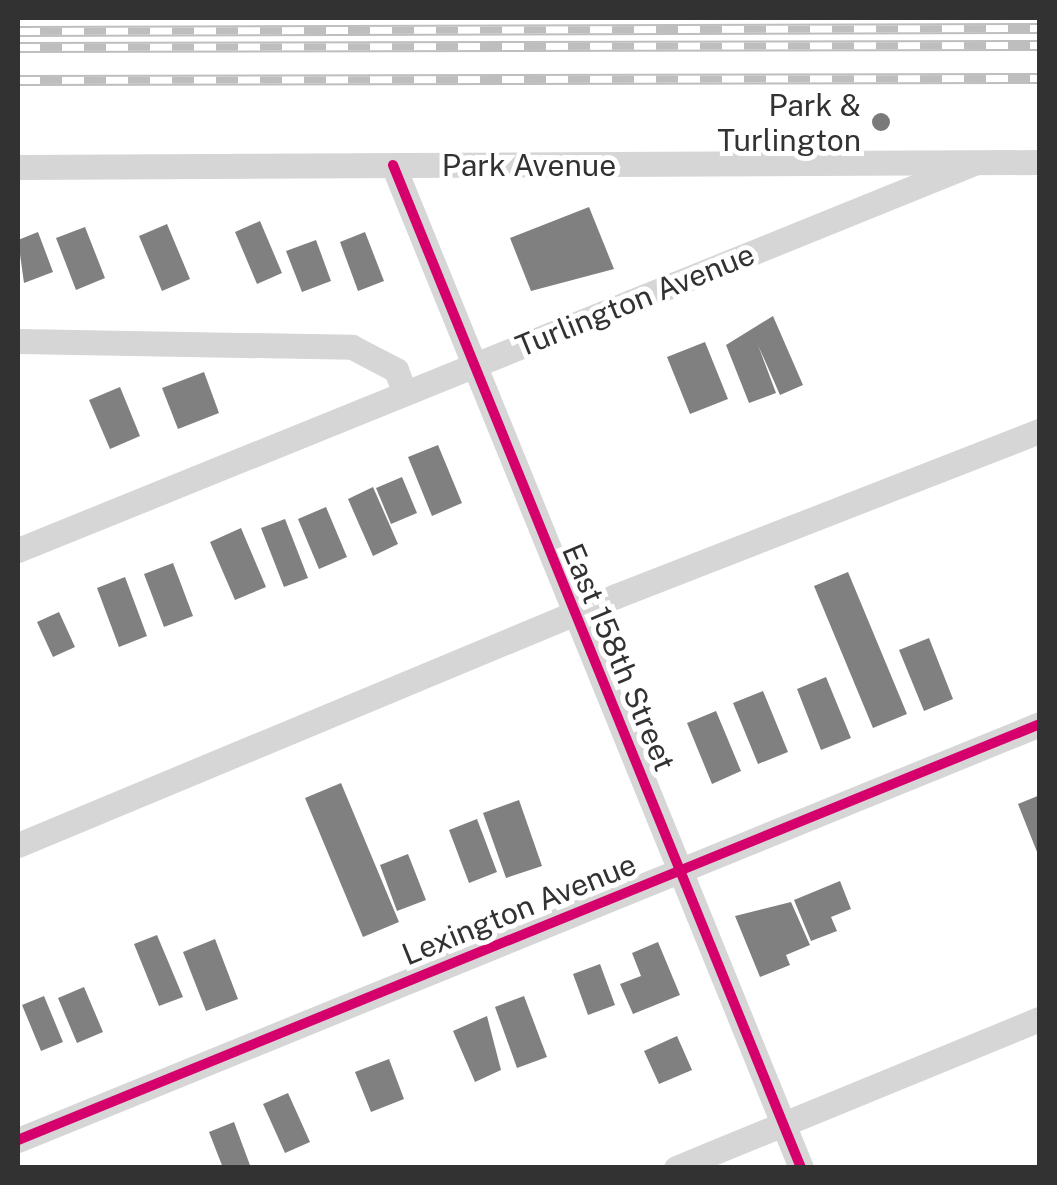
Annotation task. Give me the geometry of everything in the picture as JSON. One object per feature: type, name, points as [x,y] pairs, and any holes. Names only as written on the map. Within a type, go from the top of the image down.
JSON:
[{"type":"street","name":"Park Avenue","points":[[18,167],[1040,162]]},
{"type":"street","name":"Turlington Avenue","points":[[18,550],[974,163]]},
{"type":"street","name":"East 158th Street","points":[[393,165],[471,366],[801,1168]]},
{"type":"street","points":[[18,342],[352,347],[396,370],[405,393]]},
{"type":"street","points":[[18,845],[574,614],[1040,432]]},
{"type":"street","name":"Lexington Avenue","points":[[18,1140],[1040,724]]},
{"type":"street","points":[[676,1168],[1040,1020]]},
{"type":"building","points":[[589,207],[614,269],[531,291],[510,238]]},
{"type":"building","points":[[260,221],[282,273],[257,284],[235,232]]},
{"type":"building","points":[[167,224],[190,279],[162,291],[139,236]]},
{"type":"building","points":[[85,227],[105,278],[76,290],[56,238]]},
{"type":"building","points":[[38,232],[53,272],[24,283],[18,240]]},
{"type":"building","points":[[365,232],[384,281],[358,291],[340,242]]},
{"type":"building","points":[[316,240],[331,281],[302,292],[286,251]]},
{"type":"building","points":[[773,316],[803,385],[780,395],[758,345],[776,393],[749,403],[726,345]]},
{"type":"building","points":[[705,342],[728,399],[690,414],[667,357]]},
{"type":"building","points":[[204,372],[219,413],[178,429],[162,388]]},
{"type":"building","points":[[120,387],[140,436],[110,449],[89,400]]},
{"type":"building","points":[[438,445],[462,503],[432,516],[408,457]]},
{"type":"building","points":[[402,477],[417,513],[391,524],[376,488]]},
{"type":"building","points":[[373,487],[398,544],[373,556],[348,499]]},
{"type":"building","points":[[326,507],[347,557],[319,569],[298,519]]},
{"type":"building","points":[[285,519],[308,578],[284,587],[261,528]]},
{"type":"building","points":[[241,528],[266,587],[235,600],[210,542]]},
{"type":"building","points":[[173,563],[193,616],[164,627],[144,574]]},
{"type":"building","points":[[848,572],[907,714],[873,728],[814,586]]},
{"type":"building","points":[[125,577],[147,636],[119,647],[97,588]]},
{"type":"building","points":[[59,612],[75,647],[53,657],[37,622]]},
{"type":"building","points":[[929,638],[953,699],[924,711],[899,650]]},
{"type":"building","points":[[826,677],[851,738],[821,750],[797,689]]},
{"type":"building","points":[[763,691],[788,752],[758,764],[733,703]]},
{"type":"building","points":[[716,711],[741,771],[712,784],[687,723]]},
{"type":"building","points":[[341,783],[399,922],[363,937],[305,798]]},
{"type":"building","points":[[1040,795],[1040,856],[1039,857],[1018,804]]},
{"type":"building","points":[[519,800],[542,866],[506,878],[483,813]]},
{"type":"building","points":[[477,819],[497,872],[469,883],[449,830]]},
{"type":"building","points":[[408,854],[426,900],[397,911],[380,865]]},
{"type":"building","points":[[840,881],[851,909],[831,917],[837,931],[811,941],[794,900]]},
{"type":"building","points":[[791,902],[810,945],[786,955],[790,965],[760,977],[735,916]]},
{"type":"building","points":[[157,935],[183,997],[159,1006],[134,944]]},
{"type":"building","points":[[215,939],[238,999],[206,1011],[183,952]]},
{"type":"building","points":[[658,942],[680,995],[633,1014],[620,984],[641,976],[632,953]]},
{"type":"building","points":[[600,964],[615,1005],[588,1015],[573,974]]},
{"type":"building","points":[[84,987],[103,1032],[77,1043],[58,998]]},
{"type":"building","points":[[44,996],[63,1042],[41,1051],[22,1005]]},
{"type":"building","points":[[524,996],[547,1057],[517,1068],[495,1007]]},
{"type":"building","points":[[487,1016],[501,1070],[475,1082],[453,1031]]},
{"type":"building","points":[[677,1036],[692,1070],[659,1084],[644,1051]]},
{"type":"building","points":[[389,1059],[404,1099],[371,1112],[355,1072]]},
{"type":"building","points":[[288,1093],[310,1142],[285,1153],[263,1104]]},
{"type":"building","points":[[234,1122],[251,1168],[223,1168],[209,1132]]},
{"type":"railway","points":[[18,31],[1040,28]]},
{"type":"railway","points":[[18,47],[1040,45]]},
{"type":"railway","points":[[18,80],[1040,78]]},
{"type":"cycle path","points":[[393,165],[801,1168]]},
{"type":"cycle path","points":[[18,1140],[1040,724]]},
{"type":"place","name":"Park & Turlington","points":[[881,122]]}]
